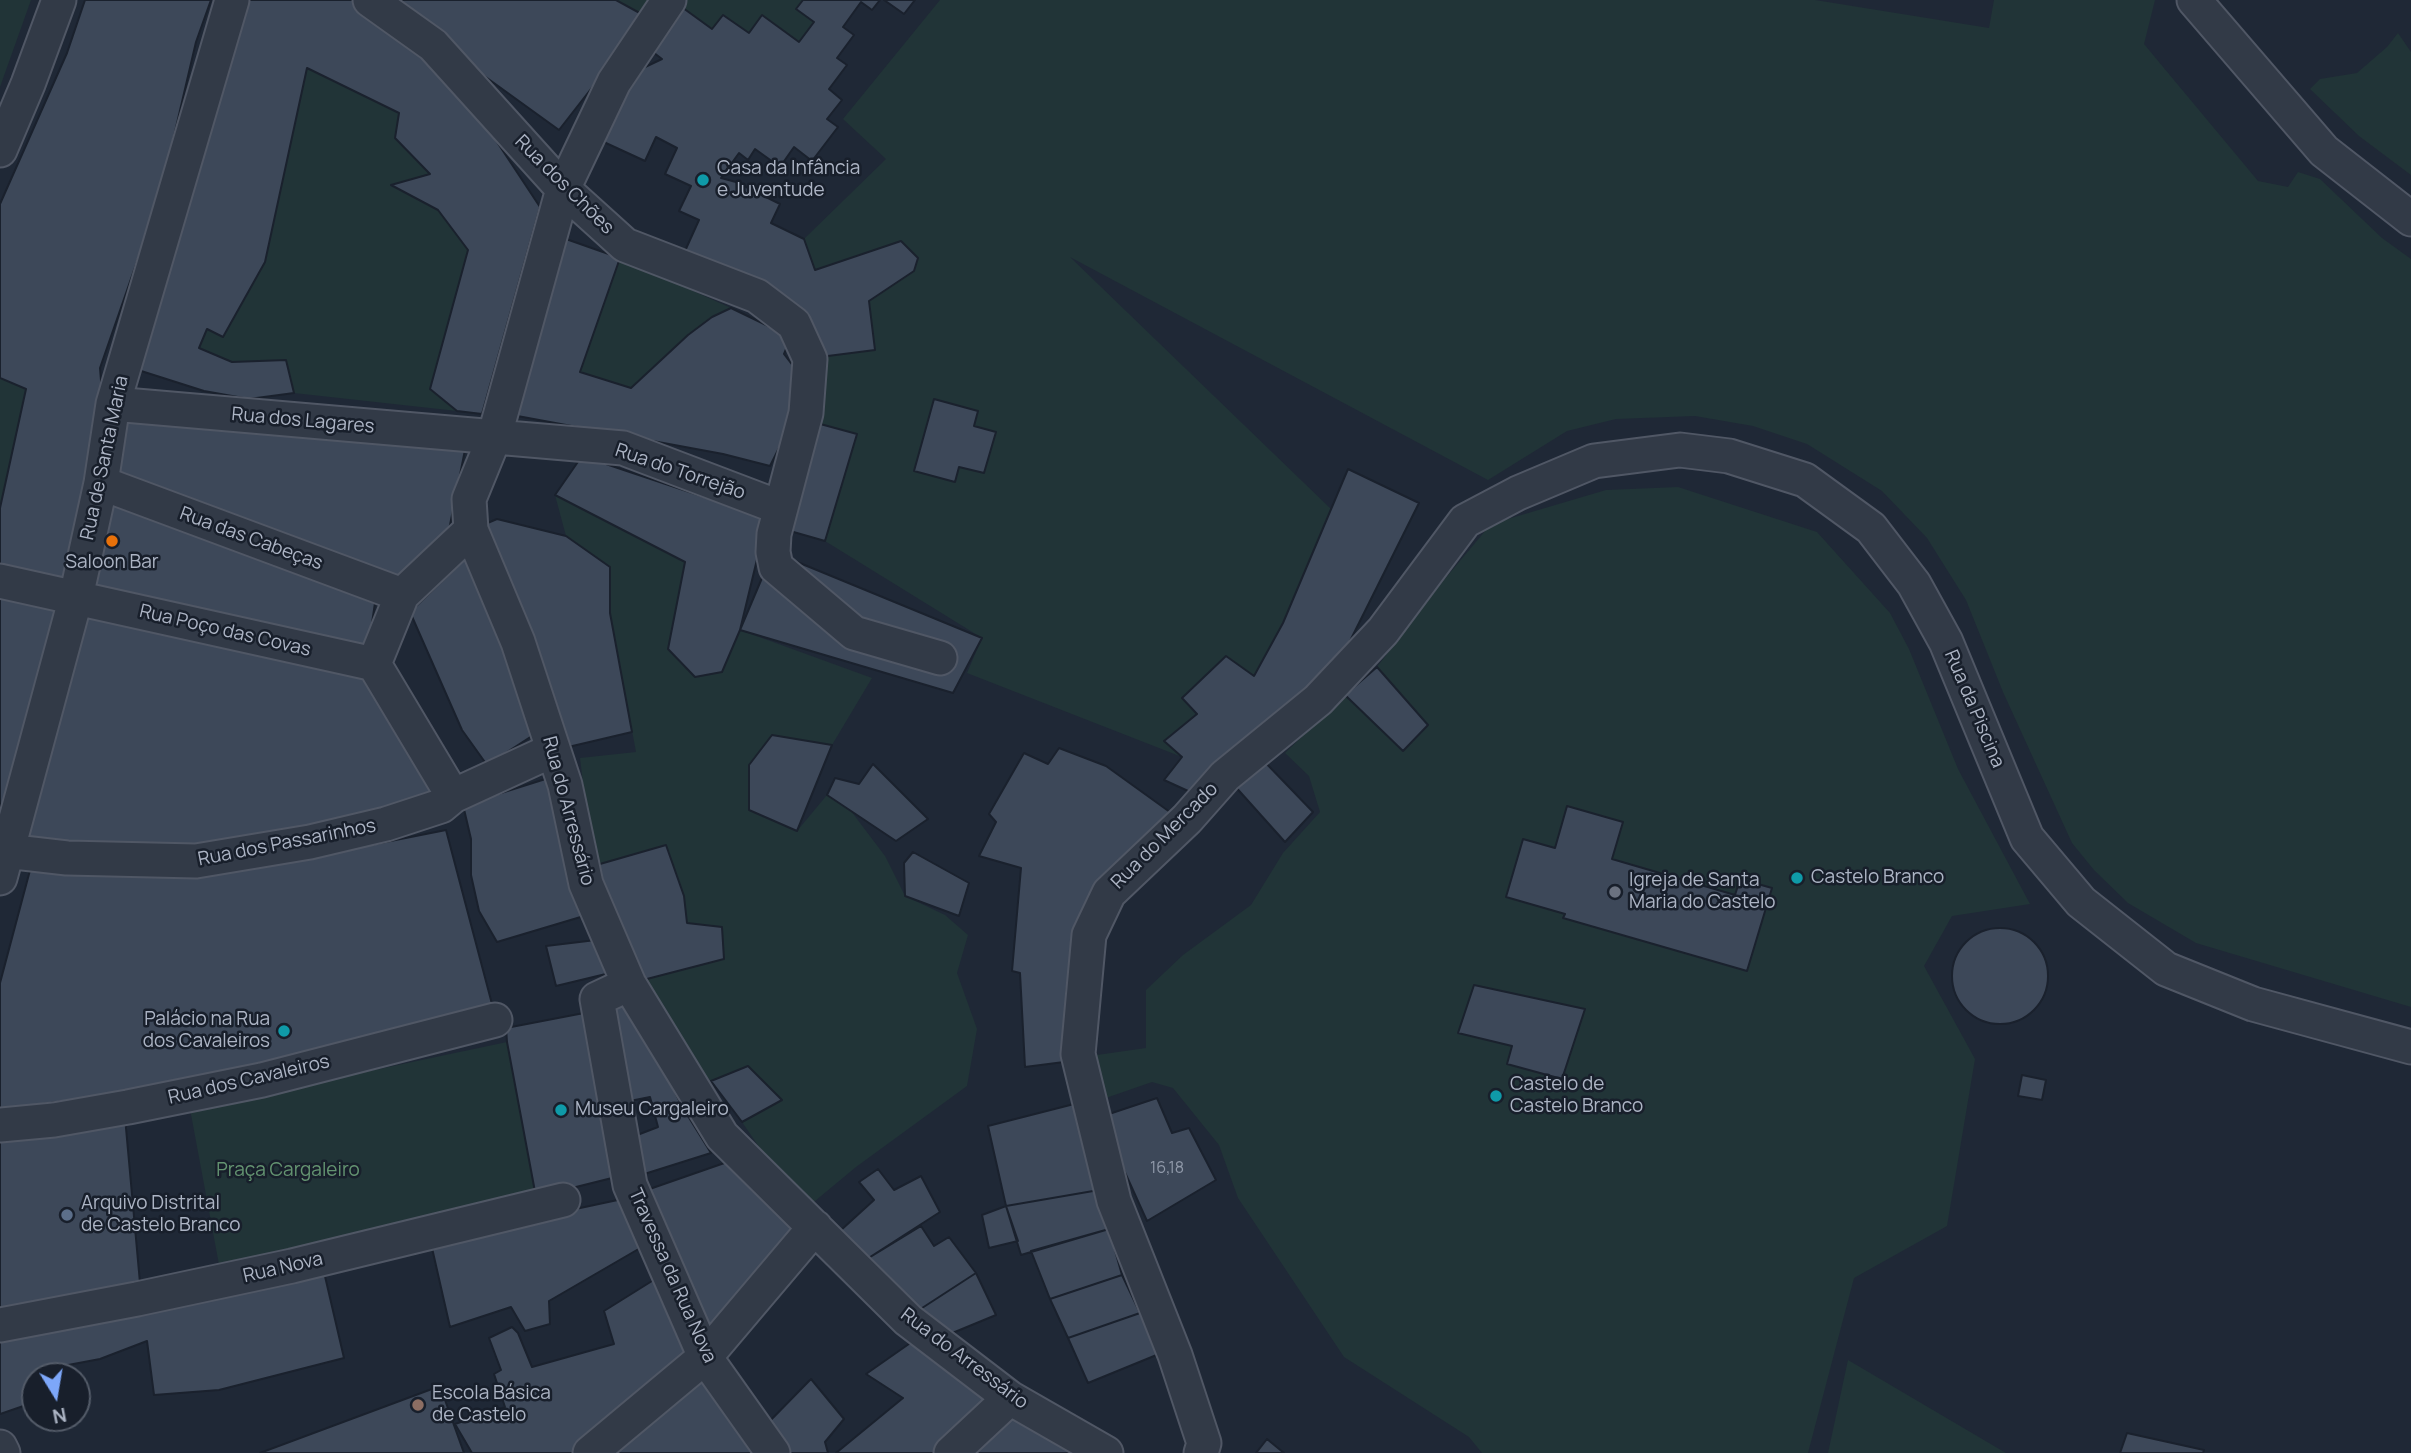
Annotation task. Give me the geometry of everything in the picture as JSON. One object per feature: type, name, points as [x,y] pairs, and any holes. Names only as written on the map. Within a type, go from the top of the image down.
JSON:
[{"type":"street","points":[[0,150],[28,85],[59,0]]},
{"type":"street","name":"Rua de Santa Maria","points":[[3,864],[76,597],[101,483],[113,404],[232,0]]},
{"type":"street","name":"Rua dos Chões","points":[[370,0],[433,45],[563,189],[625,245],[757,296],[794,324],[810,359],[806,413],[781,508]]},
{"type":"street","name":"Rua do Arressário","points":[[669,0],[614,82],[563,189],[494,438],[469,499],[471,530],[518,642],[565,785],[586,884],[629,984],[722,1136],[908,1320],[1010,1398],[1106,1453]]},
{"type":"street","points":[[2194,0],[2324,151],[2411,219]]},
{"type":"street","name":"Rua dos Lagares","points":[[113,404],[494,438]]},
{"type":"street","name":"Rua do Torrejão","points":[[494,438],[623,448],[781,508]]},
{"type":"street","name":"Rua da Piscina","points":[[1518,493],[1594,461],[1680,450],[1728,456],[1805,480],[1871,528],[1914,584],[1946,642],[2027,838],[2081,902],[2166,969],[2253,1004],[2411,1047]]},
{"type":"street","name":"Rua das Cabeças","points":[[101,483],[402,596]]},
{"type":"street","name":"Rua do Mercado","points":[[1201,1453],[1204,1443],[1175,1355],[1114,1201],[1078,1054],[1089,934],[1109,893],[1187,819],[1225,776],[1318,700],[1383,631],[1465,521],[1518,493]]},
{"type":"street","points":[[781,508],[772,552],[776,567],[854,633],[940,658]]},
{"type":"street","points":[[453,796],[374,664],[402,596],[471,530]]},
{"type":"street","name":"Rua Poço das Covas","points":[[0,581],[374,664]]},
{"type":"street","name":"Rua dos Passarinhos","points":[[3,864],[67,858],[196,861],[310,842],[386,824],[441,806],[453,796],[553,750]]},
{"type":"street","name":"Travessa da Rua Nova","points":[[629,984],[597,999],[630,1185],[705,1357],[774,1453]]},
{"type":"street","name":"Rua dos Cavaleiros","points":[[0,1125],[54,1120],[262,1080],[495,1020]]},
{"type":"street","name":"Rua Nova","points":[[0,1325],[292,1266],[563,1199]]},
{"type":"street","points":[[590,1453],[705,1357],[816,1227]]},
{"type":"street","points":[[950,1453],[1010,1398]]},
{"type":"street","points":[[0,1447],[4,1453]]},
{"type":"green space","points":[[0,0],[31,0],[0,87]]},
{"type":"green space","points":[[615,0],[803,0],[796,9],[814,22],[799,42],[762,15],[749,33],[723,15],[712,29],[647,17]]},
{"type":"green space","points":[[940,0],[1815,0],[1989,28],[1994,0],[2155,0],[2144,44],[2258,181],[2288,187],[2298,172],[2320,179],[2382,238],[2411,259],[2411,1007],[2196,943],[2128,903],[2094,870],[2072,843],[2003,692],[1966,600],[1927,538],[1882,491],[1807,444],[1753,426],[1695,416],[1616,419],[1567,431],[1488,480],[1070,257],[1331,509],[1283,623],[1254,676],[1226,656],[1182,698],[1197,714],[1164,741],[1182,757],[967,673],[982,638],[825,541],[857,434],[813,422],[820,357],[875,350],[869,301],[914,271],[918,258],[901,241],[815,270],[804,239],[886,159],[843,119]]},
{"type":"green space","points":[[2398,33],[2411,52],[2411,175],[2359,136],[2310,89],[2320,79],[2357,73],[2387,47]]},
{"type":"green space","points":[[307,68],[399,113],[395,138],[430,174],[392,185],[438,210],[468,250],[430,389],[457,411],[294,393],[285,360],[232,362],[199,348],[207,329],[223,337],[265,262]]},
{"type":"green space","points":[[620,258],[731,308],[712,317],[688,335],[631,388],[580,372]]},
{"type":"green space","points":[[0,378],[26,389],[0,508]]},
{"type":"green space","points":[[1678,487],[1817,532],[1890,613],[1909,649],[1958,769],[2030,904],[1952,916],[1924,966],[1975,1059],[1947,1226],[1854,1278],[1808,1453],[1482,1453],[1469,1437],[1344,1357],[1238,1198],[1219,1145],[1173,1088],[1152,1082],[1103,1099],[1090,1056],[1146,1048],[1146,990],[1183,955],[1251,905],[1283,853],[1320,812],[1309,776],[1285,753],[1345,695],[1403,751],[1428,726],[1377,667],[1491,524],[1606,490]]},
{"type":"green space","points":[[555,495],[685,562],[668,649],[695,677],[740,630],[872,678],[832,745],[772,736],[749,810],[797,831],[827,795],[851,811],[885,856],[905,896],[945,915],[968,935],[957,973],[977,1029],[967,1086],[856,1167],[803,1211],[742,1122],[782,1099],[748,1066],[711,1081],[697,1070],[672,1021],[643,980],[722,927],[687,923],[684,896],[666,846],[593,866],[580,758],[636,752],[610,613],[610,567],[566,536]]},
{"type":"green space","name":"Praça Cargaleiro","points":[[507,1042],[536,1197],[220,1270],[190,1109]]},
{"type":"green space","points":[[1848,1360],[2006,1453],[1828,1453]]},
{"type":"building","points":[[85,0],[211,0],[196,42],[171,149],[140,253],[100,368],[103,406],[69,586],[0,573],[0,508],[26,389],[0,378],[0,204],[67,53]]},
{"type":"building","points":[[233,0],[370,0],[433,45],[540,207],[482,414],[457,411],[430,389],[468,250],[438,210],[391,185],[430,174],[395,138],[399,113],[307,68],[265,262],[223,337],[207,329],[199,348],[232,362],[286,360],[294,393],[249,399],[204,391],[138,370]]},
{"type":"building","points":[[379,0],[616,0],[647,17],[559,130]]},
{"type":"building","name":"Casa da Infância e Juventude","points":[[672,0],[712,29],[723,15],[749,33],[762,15],[799,42],[814,22],[796,9],[803,0],[880,0],[872,10],[861,2],[843,27],[854,35],[837,58],[847,65],[829,89],[842,100],[827,119],[838,127],[812,161],[794,147],[780,167],[755,149],[748,160],[739,153],[721,178],[736,182],[780,204],[771,223],[804,239],[815,270],[901,241],[918,258],[914,271],[869,301],[875,350],[820,357],[793,302],[685,251],[699,220],[679,211],[691,186],[665,174],[677,148],[656,137],[645,161],[595,138],[643,68],[662,59],[641,43]]},
{"type":"building","points":[[884,0],[915,0],[904,14]]},
{"type":"building","points":[[566,239],[620,258],[580,372],[631,388],[688,335],[712,317],[731,308],[791,337],[784,354],[800,375],[799,408],[770,466],[723,454],[512,415]]},
{"type":"building","points":[[934,399],[978,411],[974,426],[996,432],[984,473],[959,467],[955,482],[914,471]]},
{"type":"building","points":[[118,411],[466,445],[448,535],[399,588],[106,480]]},
{"type":"building","points":[[813,422],[857,434],[825,541],[783,529]]},
{"type":"building","points":[[582,456],[767,518],[740,630],[722,672],[695,677],[668,649],[685,562],[555,495]]},
{"type":"building","points":[[1348,469],[1419,503],[1341,659],[1199,796],[1164,780],[1182,757],[1164,741],[1197,714],[1182,698],[1226,656],[1254,676],[1283,623]]},
{"type":"building","points":[[104,497],[375,603],[367,657],[83,595]]},
{"type":"building","points":[[497,519],[566,536],[610,567],[610,613],[632,732],[564,748],[471,530]]},
{"type":"building","points":[[773,552],[982,638],[953,693],[740,630]]},
{"type":"building","points":[[469,555],[535,734],[487,765],[462,730],[410,612]]},
{"type":"building","points":[[0,586],[66,599],[0,860]]},
{"type":"building","points":[[80,610],[369,673],[441,806],[137,861],[11,852]]},
{"type":"building","points":[[1377,667],[1428,725],[1403,751],[1345,695]]},
{"type":"building","points":[[772,735],[832,745],[797,831],[749,810],[749,765]]},
{"type":"building","points":[[1059,748],[1106,766],[1174,815],[1090,899],[1067,986],[1064,1062],[1025,1067],[1020,973],[1012,971],[1021,868],[979,856],[996,822],[989,814],[1024,753],[1048,764]]},
{"type":"building","points":[[1261,758],[1313,812],[1285,842],[1233,784]]},
{"type":"building","points":[[873,764],[928,819],[896,841],[827,795],[835,778],[859,784]]},
{"type":"building","points":[[555,776],[584,916],[497,942],[479,911],[471,875],[471,839],[463,805]]},
{"type":"building","name":"Igreja de Santa Maria do Castelo","points":[[1567,806],[1623,822],[1612,859],[1735,895],[1740,879],[1772,888],[1747,971],[1563,918],[1565,914],[1506,897],[1523,839],[1555,848]]},
{"type":"building","points":[[446,830],[492,1004],[173,1086],[0,1110],[0,983],[33,859],[330,853]]},
{"type":"building","points":[[666,845],[684,896],[687,923],[722,927],[724,959],[643,980],[593,866]]},
{"type":"building","points":[[913,852],[969,883],[959,916],[905,896],[904,863]]},
{"type":"building","points":[[1991,928],[2009,928],[2027,936],[2040,949],[2048,967],[2045,995],[2027,1016],[2009,1024],[1991,1024],[1973,1016],[1960,1003],[1952,985],[1952,967],[1960,949],[1973,936]]},
{"type":"building","points":[[596,940],[610,973],[556,986],[546,946]]},
{"type":"building","points":[[1474,985],[1585,1009],[1562,1079],[1507,1064],[1512,1046],[1458,1033]]},
{"type":"building","points":[[629,1000],[683,1108],[711,1153],[638,1176],[632,1137],[658,1127],[650,1097],[625,1102],[608,1006]]},
{"type":"building","name":"Museu Cargaleiro","points":[[584,1013],[616,1177],[536,1197],[506,1028]]},
{"type":"building","points":[[748,1066],[782,1100],[742,1122],[711,1081]]},
{"type":"building","points":[[2022,1075],[2046,1080],[2042,1100],[2018,1096]]},
{"type":"building","points":[[1157,1098],[1172,1133],[1189,1128],[1216,1180],[1147,1221],[1118,1157],[1106,1115]]},
{"type":"building","points":[[1078,1103],[1099,1190],[1006,1206],[988,1126]]},
{"type":"building","name":"Arquivo Distrital de Castelo Branco","points":[[125,1117],[141,1294],[0,1310],[0,1137]]},
{"type":"building","points":[[733,1160],[799,1230],[707,1330],[641,1192]]},
{"type":"building","points":[[878,1169],[894,1190],[921,1176],[940,1212],[867,1259],[840,1231],[874,1200],[859,1182]]},
{"type":"building","points":[[1099,1190],[1109,1229],[1021,1255],[1006,1206]]},
{"type":"building","points":[[627,1198],[642,1247],[549,1301],[550,1324],[525,1331],[511,1307],[450,1327],[432,1248],[552,1214]]},
{"type":"building","points":[[1006,1206],[1018,1241],[989,1248],[982,1215]]},
{"type":"building","points":[[921,1226],[934,1246],[949,1237],[976,1273],[919,1310],[867,1259]]},
{"type":"building","points":[[1109,1229],[1122,1275],[1050,1299],[1031,1251]]},
{"type":"building","points":[[324,1272],[344,1358],[219,1390],[154,1395],[147,1341],[100,1359],[84,1362],[21,1362],[21,1407],[0,1414],[0,1337]]},
{"type":"building","points":[[976,1273],[996,1315],[950,1334],[919,1310]]},
{"type":"building","points":[[1122,1275],[1140,1313],[1068,1338],[1050,1299]]},
{"type":"building","points":[[660,1276],[696,1355],[584,1453],[472,1453],[455,1424],[505,1407],[494,1374],[501,1370],[489,1338],[512,1327],[518,1333],[532,1367],[614,1344],[604,1311]]},
{"type":"building","points":[[1140,1313],[1159,1354],[1088,1383],[1068,1338]]},
{"type":"building","points":[[916,1339],[998,1402],[941,1453],[836,1453],[903,1398],[866,1374]]},
{"type":"building","points":[[708,1368],[763,1453],[604,1453]]},
{"type":"building","points":[[811,1379],[844,1419],[825,1442],[828,1453],[778,1453],[762,1429]]},
{"type":"building","name":"Escola Básica de Castelo","points":[[440,1386],[464,1453],[260,1453]]},
{"type":"building","points":[[1012,1410],[1087,1453],[973,1453]]},
{"type":"building","points":[[2127,1433],[2204,1450],[2203,1453],[2120,1453]]},
{"type":"building","points":[[1267,1439],[1284,1453],[1256,1453]]},
{"type":"place","name":"Casa da Infância e Juventude","points":[[703,180]]},
{"type":"place","name":"Saloon Bar","points":[[112,541]]},
{"type":"place","name":"Castelo Branco","points":[[1797,878]]},
{"type":"place","name":"Igreja de Santa Maria do Castelo","points":[[1615,892]]},
{"type":"place","name":"Palácio na Rua dos Cavaleiros","points":[[284,1031]]},
{"type":"place","name":"Castelo de Castelo Branco","points":[[1496,1096]]},
{"type":"place","name":"Museu Cargaleiro","points":[[561,1110]]},
{"type":"place","name":"Arquivo Distrital de Castelo Branco","points":[[67,1215]]},
{"type":"place","name":"Escola Básica de Castelo","points":[[418,1405]]}]
